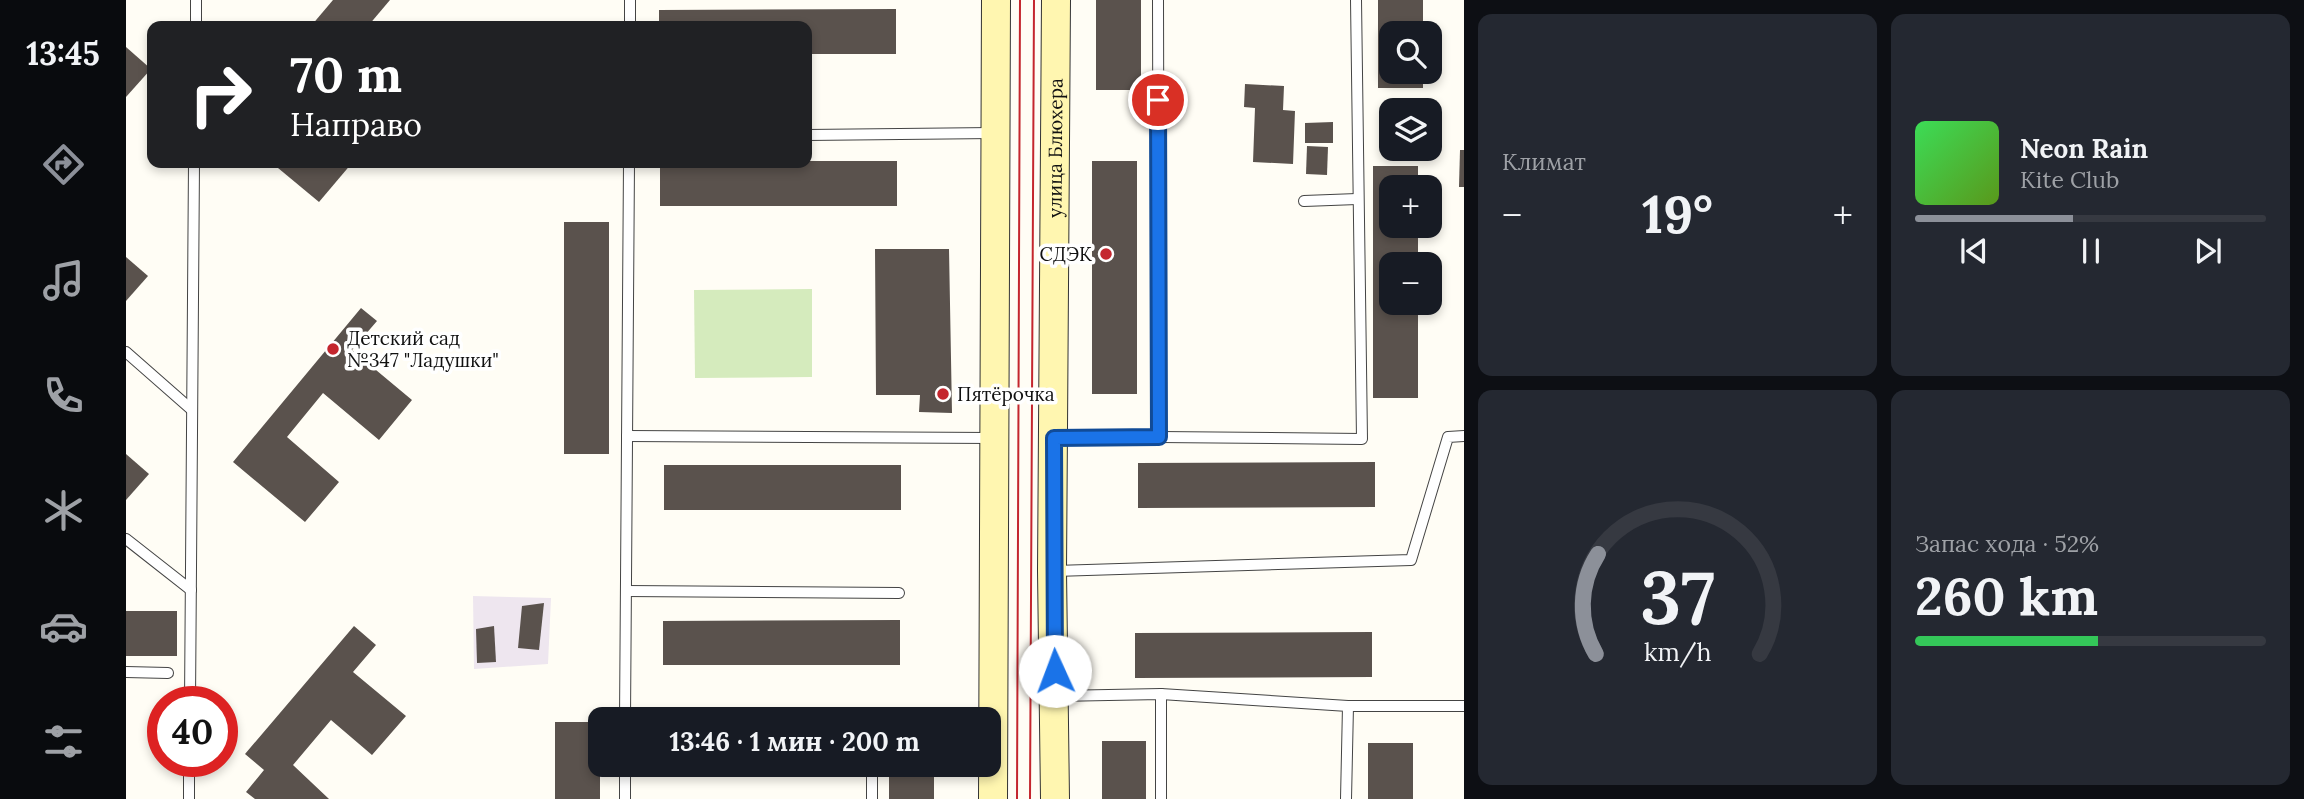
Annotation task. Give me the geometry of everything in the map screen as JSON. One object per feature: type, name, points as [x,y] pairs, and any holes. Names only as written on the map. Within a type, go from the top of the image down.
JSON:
[{"type":"street","points":[[993,799],[996,0]]},
{"type":"street","name":"улица Блюхера","points":[[1055,799],[1056,696],[1052,571],[1056,0]]},
{"type":"lane","points":[[195,21],[196,0]]},
{"type":"lane","points":[[630,21],[631,0]]},
{"type":"lane","points":[[1158,0],[1159,437]]},
{"type":"lane","points":[[1054,438],[1362,439],[1356,0]]},
{"type":"lane","points":[[812,135],[995,133]]},
{"type":"lane","points":[[190,686],[194,168]]},
{"type":"lane","points":[[625,707],[629,168]]},
{"type":"lane","points":[[1304,201],[1357,199]]},
{"type":"lane","points":[[126,352],[192,410]]},
{"type":"lane","points":[[627,436],[994,438]]},
{"type":"lane","points":[[1052,571],[1411,560],[1448,437],[1464,436]]},
{"type":"lane","points":[[126,539],[191,590]]},
{"type":"lane","points":[[626,592],[900,593]]},
{"type":"lane","points":[[126,672],[168,673]]},
{"type":"lane","points":[[1056,696],[1161,694],[1348,706],[1464,706]]},
{"type":"lane","points":[[1161,694],[1161,799]]},
{"type":"lane","points":[[1346,799],[1348,706]]},
{"type":"lane","points":[[189,777],[189,799]]},
{"type":"lane","points":[[625,777],[625,799]]},
{"type":"lane","points":[[872,777],[872,799]]},
{"type":"shaded area","points":[[473,596],[551,598],[548,664],[474,669]]},
{"type":"green space","points":[[812,289],[812,377],[695,378],[694,290]]},
{"type":"building","points":[[333,0],[390,0],[372,21],[315,21]]},
{"type":"building","points":[[1096,0],[1141,0],[1141,90],[1096,90]]},
{"type":"building","points":[[1378,0],[1423,0],[1423,21],[1379,21],[1379,84],[1423,84],[1423,88],[1378,88]]},
{"type":"building","points":[[896,9],[896,54],[812,54],[812,21],[659,21],[659,10]]},
{"type":"building","points":[[126,47],[147,65],[147,73],[126,97]]},
{"type":"building","points":[[1245,84],[1284,86],[1283,110],[1295,111],[1293,164],[1253,162],[1255,108],[1244,107]]},
{"type":"building","points":[[1333,122],[1333,143],[1305,143],[1305,123]]},
{"type":"building","points":[[1307,146],[1328,147],[1327,175],[1306,174]]},
{"type":"building","points":[[1460,150],[1464,150],[1464,187],[1459,187]]},
{"type":"building","points":[[812,161],[897,161],[897,206],[660,206],[660,168],[812,168]]},
{"type":"building","points":[[1092,161],[1137,161],[1137,394],[1092,394]]},
{"type":"building","points":[[1373,166],[1418,166],[1418,175],[1379,175],[1379,238],[1418,238],[1418,252],[1379,252],[1379,315],[1418,315],[1418,398],[1373,398]]},
{"type":"building","points":[[278,168],[348,168],[319,202]]},
{"type":"building","points":[[564,222],[609,222],[609,454],[564,454]]},
{"type":"building","points":[[875,249],[949,249],[952,413],[919,412],[920,395],[876,395]]},
{"type":"building","points":[[126,257],[148,276],[126,301]]},
{"type":"building","points":[[361,308],[377,321],[352,350],[412,400],[379,440],[323,393],[287,437],[339,482],[305,522],[233,462]]},
{"type":"building","points":[[126,454],[149,474],[126,500]]},
{"type":"building","points":[[1375,462],[1375,507],[1138,508],[1138,463]]},
{"type":"building","points":[[664,465],[901,465],[901,510],[664,510]]},
{"type":"building","points":[[544,603],[539,650],[518,648],[522,606]]},
{"type":"building","points":[[126,611],[177,611],[177,656],[126,656]]},
{"type":"building","points":[[900,620],[900,665],[663,665],[663,621]]},
{"type":"building","points":[[354,626],[376,645],[353,672],[406,716],[372,755],[331,720],[293,765],[329,799],[255,799],[246,792],[264,770],[245,754]]},
{"type":"building","points":[[494,626],[496,662],[477,663],[476,629]]},
{"type":"building","points":[[1372,632],[1372,677],[1135,678],[1135,633]]},
{"type":"building","points":[[555,722],[588,722],[588,777],[600,777],[600,799],[555,799]]},
{"type":"building","points":[[1102,741],[1146,741],[1146,799],[1102,799]]},
{"type":"building","points":[[1368,743],[1413,743],[1413,799],[1368,799]]},
{"type":"building","points":[[889,777],[934,777],[934,799],[889,799]]},
{"type":"tram line","points":[[1017,799],[1020,0]]},
{"type":"tram line","points":[[1030,799],[1034,0]]},
{"type":"place","name":"СДЭК","points":[[1106,254]]},
{"type":"place","name":"Детский сад №347 \"Ладушки\"","points":[[333,349]]},
{"type":"place","name":"Пятёрочка","points":[[943,394]]},
{"type":"route","points":[[1055,671],[1052,571],[1054,438],[1159,437],[1158,100]]}]
